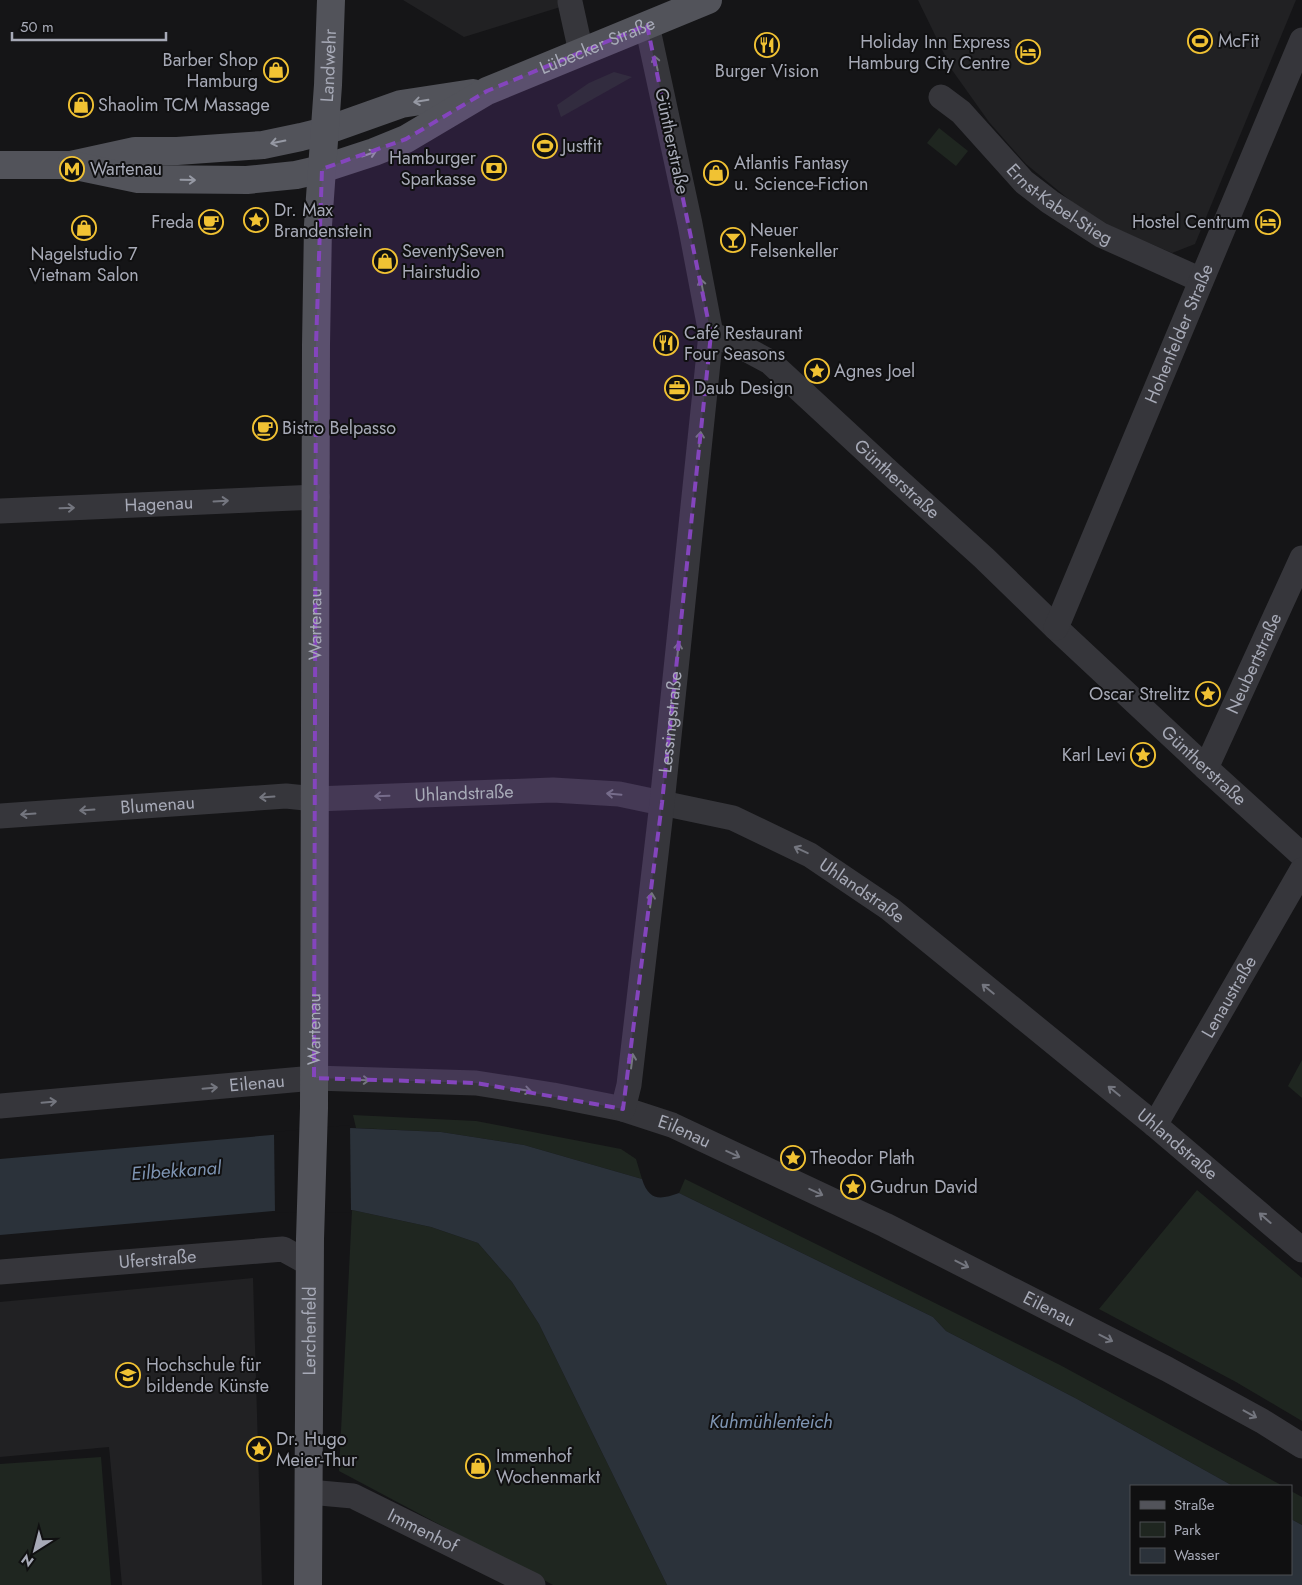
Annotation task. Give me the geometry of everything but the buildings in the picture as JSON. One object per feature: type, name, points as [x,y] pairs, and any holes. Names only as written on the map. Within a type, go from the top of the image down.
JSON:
[{"type":"main road","name":"Landwehr","points":[[322,169],[331,0]]},
{"type":"main road","name":"Lübecker Straße","points":[[71,165],[138,180],[247,180],[296,176],[374,152],[406,139],[487,91],[708,0]]},
{"type":"main road","name":"Lübecker Straße","points":[[71,165],[135,151],[177,151],[263,145],[325,131],[401,104],[487,91]]},
{"type":"main road","points":[[0,165],[71,165]]},
{"type":"main road","name":"Wartenau","points":[[314,1078],[317,287],[318,226],[322,169]]},
{"type":"main road","name":"Lerchenfeld","points":[[308,1585],[310,1264],[314,1078]]},
{"type":"street","points":[[570,2],[581,52]]},
{"type":"street","name":"Güntherstraße","points":[[647,26],[688,215],[711,334],[742,347],[770,362],[890,474],[984,558],[1056,628],[1302,855]]},
{"type":"street","name":"Hohenfelder Straße","points":[[1056,628],[1302,40]]},
{"type":"street","name":"Ernst-Kabel-Stieg","points":[[941,97],[961,112],[1024,182],[1050,202],[1101,235],[1201,280]]},
{"type":"street","name":"Lessingstraße","points":[[623,1109],[629,1085],[662,803],[711,334]]},
{"type":"street","name":"Hagenau","points":[[0,511],[317,497]]},
{"type":"street","name":"Neubertstraße","points":[[1206,768],[1302,558]]},
{"type":"street","name":"Uhlandstraße","points":[[315,799],[553,790],[620,794],[733,818],[810,854],[890,909],[1155,1124],[1302,1250]]},
{"type":"street","name":"Blumenau","points":[[0,816],[286,796],[315,799]]},
{"type":"street","name":"Lenaustraße","points":[[1155,1124],[1302,870]]},
{"type":"street","name":"Eilenau","points":[[0,1106],[314,1078],[476,1083],[553,1095],[623,1109],[672,1125],[885,1225],[1166,1369],[1262,1421],[1302,1446]]},
{"type":"street","name":"Uferstraße","points":[[0,1272],[274,1250],[283,1250],[310,1264]]},
{"type":"street","name":"Immenhof","points":[[309,1492],[353,1496],[533,1585]]},
{"type":"highlighted area","points":[[647,25],[711,334],[662,803],[623,1109],[476,1083],[314,1078],[316,345],[322,169],[406,139],[487,91]]},
{"type":"shaded area","points":[[403,0],[583,0],[464,37]]},
{"type":"shaded area","points":[[918,0],[1296,0],[1195,244],[1172,253],[1110,226],[1072,202],[1026,164],[989,122],[952,70]]},
{"type":"shaded area","name":"Hochschule für bildende Künste","points":[[253,1278],[262,1585],[122,1585],[109,1447],[0,1457],[0,1302]]},
{"type":"green space","points":[[614,72],[632,77],[561,117],[557,105],[589,83]]},
{"type":"green space","points":[[939,128],[968,151],[956,166],[927,143]]},
{"type":"green space","points":[[1302,1060],[1302,1098],[1288,1086]]},
{"type":"green space","points":[[353,1115],[476,1121],[621,1149],[636,1159],[642,1179],[524,1145],[441,1132],[356,1128]]},
{"type":"green space","points":[[685,1179],[1060,1365],[1281,1485],[1231,1485],[1077,1399],[946,1331],[933,1317],[679,1193]]},
{"type":"green space","points":[[1197,1190],[1302,1278],[1302,1421],[1236,1382],[1099,1309]]},
{"type":"green space","points":[[352,1210],[431,1227],[478,1243],[512,1282],[539,1324],[667,1585],[553,1585],[339,1471]]},
{"type":"green space","points":[[101,1457],[111,1585],[0,1585],[0,1464]]},
{"type":"green space","points":[[1292,1492],[1302,1497],[1302,1525],[1292,1520]]},
{"type":"water","name":"Kuhmühlenteich","points":[[351,1128],[441,1132],[524,1145],[642,1179],[648,1191],[656,1197],[666,1197],[679,1193],[933,1317],[946,1331],[1077,1399],[1231,1485],[1130,1485],[1130,1575],[1292,1575],[1292,1520],[1302,1525],[1302,1585],[667,1585],[539,1324],[512,1282],[478,1243],[431,1227],[352,1210],[273,1211],[0,1235],[0,1159]]},
{"type":"pier","points":[[350,1125],[351,1212],[275,1213],[274,1132]]},
{"type":"place","name":"McFit","points":[[1200,41]]},
{"type":"place","name":"Burger Vision","points":[[767,45]]},
{"type":"place","name":"Holiday Inn Express Hamburg City Centre","points":[[1028,52]]},
{"type":"place","name":"Barber Shop Hamburg","points":[[276,70]]},
{"type":"place","name":"Shaolim TCM Massage","points":[[81,105]]},
{"type":"place","name":"Justfit","points":[[545,146]]},
{"type":"place","name":"Hamburger Sparkasse","points":[[494,168]]},
{"type":"place","name":"Wartenau","points":[[72,169]]},
{"type":"place","name":"Atlantis Fantasy u. Science-Fiction","points":[[716,173]]},
{"type":"place","name":"Dr. Max Brandenstein","points":[[256,220]]},
{"type":"place","name":"Freda","points":[[211,222]]},
{"type":"place","name":"Hostel Centrum","points":[[1268,222]]},
{"type":"place","name":"Nagelstudio 7 Vietnam Salon","points":[[84,228]]},
{"type":"place","name":"Neuer Felsenkeller","points":[[733,240]]},
{"type":"place","name":"SeventySeven Hairstudio","points":[[385,261]]},
{"type":"place","name":"Café Restaurant Four Seasons","points":[[666,343]]},
{"type":"place","name":"Agnes Joel","points":[[817,371]]},
{"type":"place","name":"Daub Design","points":[[677,388]]},
{"type":"place","name":"Bistro Belpasso","points":[[265,428]]},
{"type":"place","name":"Oscar Strelitz","points":[[1208,694]]},
{"type":"place","name":"Karl Levi","points":[[1143,755]]},
{"type":"place","name":"Theodor Plath","points":[[793,1158]]},
{"type":"place","name":"Gudrun David","points":[[853,1187]]},
{"type":"place","name":"Hochschule für bildende Künste","points":[[128,1375]]},
{"type":"place","name":"Dr. Hugo Meier-Thur","points":[[259,1449]]},
{"type":"place","name":"Immenhof Wochenmarkt","points":[[478,1466]]},
{"type":"water label","name":"Eilbekkanal","points":[[176,1170]]}]
